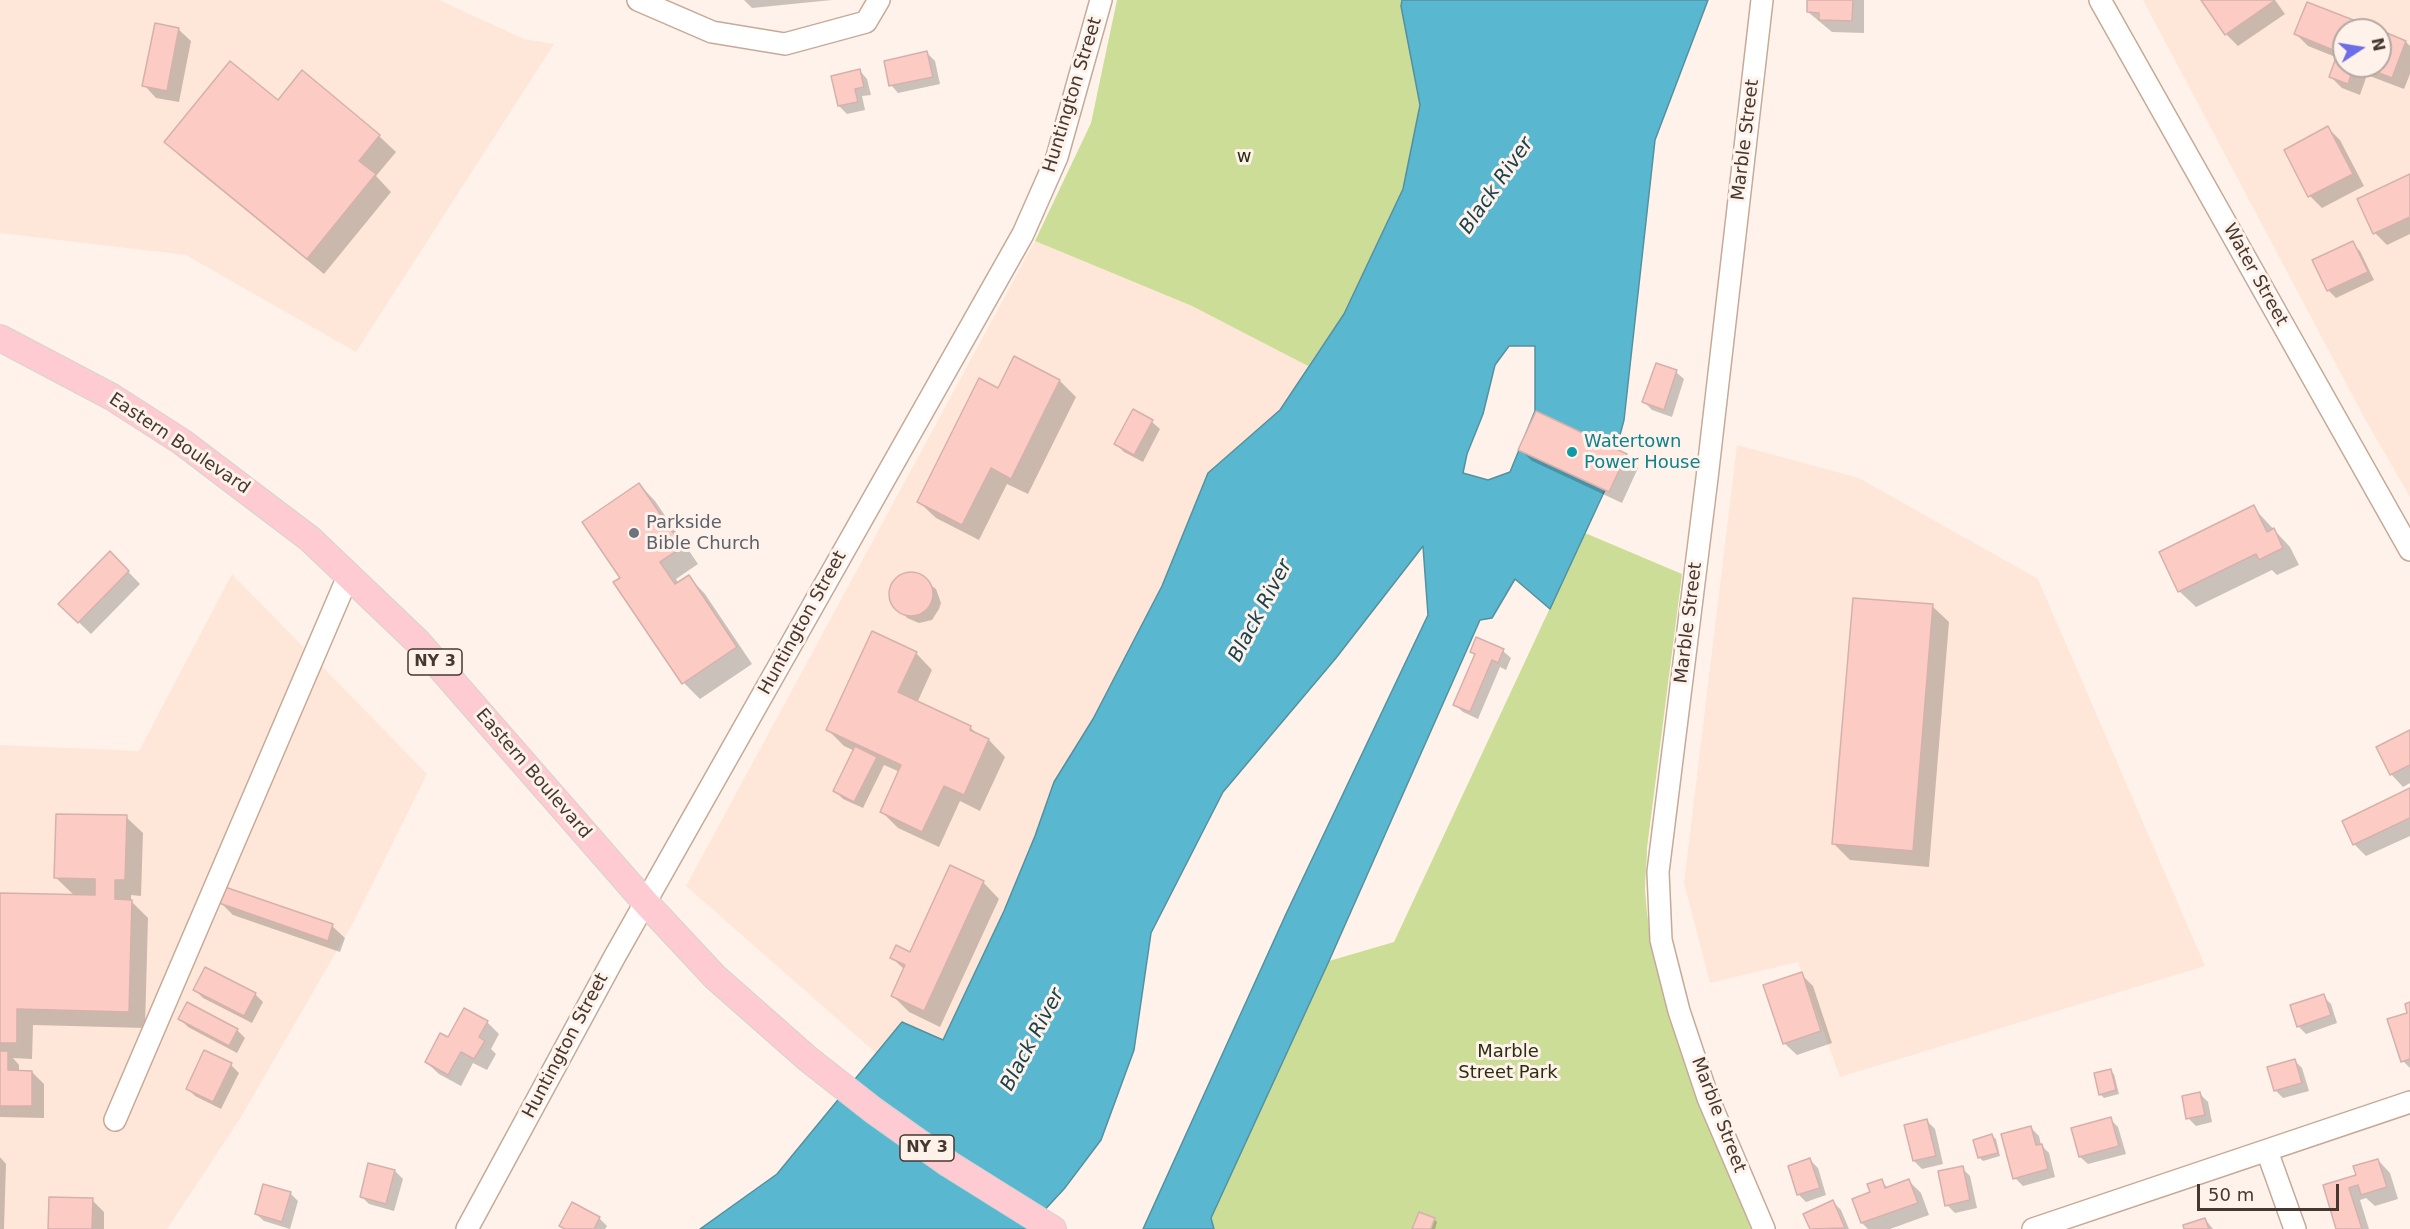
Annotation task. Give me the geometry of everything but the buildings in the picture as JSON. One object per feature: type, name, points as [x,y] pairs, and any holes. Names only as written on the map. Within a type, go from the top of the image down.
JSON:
[{"type":"main road","name":"Eastern Boulevard","points":[[0,338],[112,397],[182,442],[284,518],[349,574],[418,642],[645,902],[715,976],[808,1059],[873,1110],[950,1164],[1053,1229]]},
{"type":"street","points":[[638,0],[712,32],[785,44],[866,22],[879,0]]},
{"type":"street","name":"Huntington Street","points":[[467,1229],[645,902],[1023,234],[1057,157],[1101,0]]},
{"type":"street","name":"Marble Street","points":[[1762,0],[1707,478],[1658,872],[1661,940],[1679,1011],[1708,1098],[1764,1229]]},
{"type":"street","name":"Water Street","points":[[2100,0],[2410,550]]},
{"type":"street","points":[[116,1120],[349,574]]},
{"type":"street","points":[[2033,1229],[2410,1102]]},
{"type":"street","points":[[2267,1151],[2295,1229]]},
{"type":"shaded area","points":[[0,0],[439,0],[524,39],[554,44],[356,352],[186,255],[0,233]]},
{"type":"shaded area","points":[[2143,0],[2410,0],[2410,497],[2365,419]]},
{"type":"shaded area","points":[[1035,241],[1192,306],[1308,366],[1280,410],[1208,473],[1162,586],[1093,719],[943,1040],[902,1022],[876,1053],[686,886]]},
{"type":"shaded area","points":[[1737,445],[1859,478],[2038,579],[2205,966],[1840,1077],[1798,962],[1710,983],[1684,883]]},
{"type":"shaded area","points":[[232,574],[427,774],[354,921],[241,1117],[167,1229],[0,1229],[0,745],[139,751]]},
{"type":"green space","name":"w","points":[[1117,0],[1402,0],[1401,6],[1420,105],[1403,189],[1344,314],[1308,366],[1192,306],[1035,241],[1091,123]]},
{"type":"green space","name":"Marble Street Park","points":[[1585,533],[1682,574],[1647,848],[1645,890],[1650,933],[1671,1020],[1701,1105],[1751,1229],[1214,1229],[1211,1218],[1329,961],[1394,942]]},
{"type":"water","name":"Black River","points":[[1402,0],[1708,0],[1655,140],[1624,420],[1605,490],[1550,609],[1515,579],[1492,618],[1480,620],[1329,961],[1211,1218],[1214,1229],[1143,1229],[1286,914],[1428,615],[1423,546],[1336,658],[1223,792],[1151,933],[1134,1050],[1101,1140],[1064,1189],[1027,1229],[700,1229],[777,1174],[902,1022],[943,1040],[1004,911],[1054,782],[1093,719],[1162,586],[1208,473],[1280,410],[1344,314],[1403,189],[1420,105],[1401,6]],"holes":[[[1509,346],[1535,346],[1535,411],[1510,472],[1488,480],[1463,473],[1467,454],[1483,414],[1495,365]]]},
{"type":"place","name":"Watertown Power House","points":[[1572,452]]},
{"type":"place","name":"Parkside Bible Church","points":[[634,533]]}]
